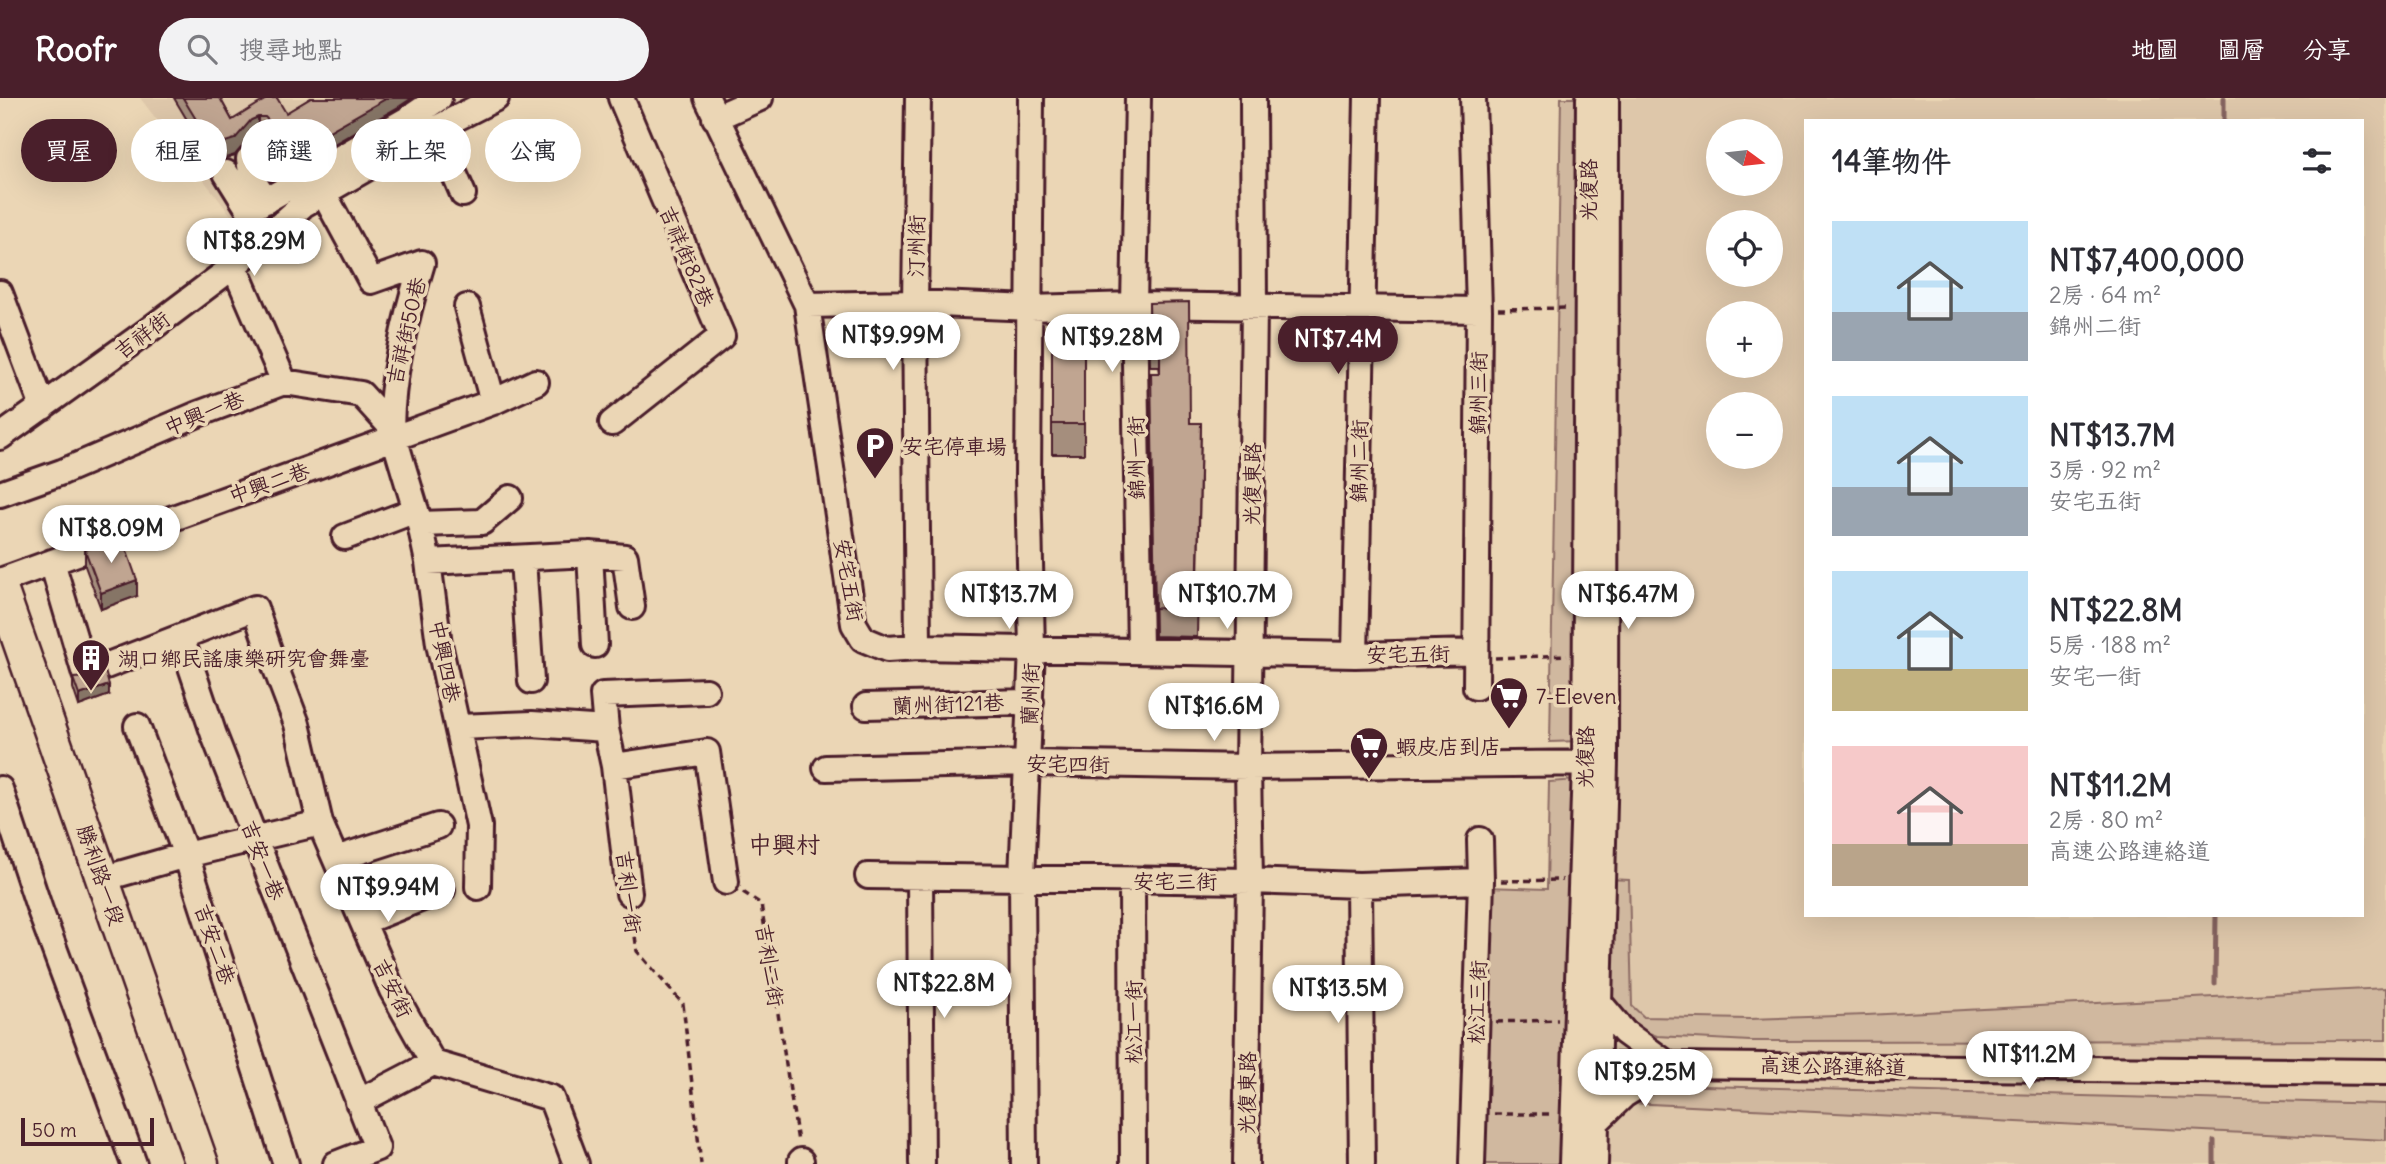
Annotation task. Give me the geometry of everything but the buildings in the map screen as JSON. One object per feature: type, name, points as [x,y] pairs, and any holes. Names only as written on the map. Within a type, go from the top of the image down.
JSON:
[{"type":"main road","name":"勝利路一段","points":[[0,583],[202,1164]]},
{"type":"street","points":[[426,119],[439,98]]},
{"type":"street","name":"吉祥街","points":[[445,119],[496,98]]},
{"type":"street","name":"吉祥街82巷","points":[[612,423],[722,336],[621,98]]},
{"type":"street","points":[[711,108],[760,98]]},
{"type":"street","name":"汀州街","points":[[918,98],[915,303],[918,647]]},
{"type":"street","name":"蘭州街","points":[[1024,1164],[1022,877],[1032,649],[1028,477],[1031,98]]},
{"type":"street","name":"錦州一街","points":[[1138,98],[1134,305],[1140,649]]},
{"type":"street","name":"光復東路","points":[[1246,1164],[1254,307],[1253,98]]},
{"type":"street","name":"錦州二街","points":[[1355,655],[1367,98]]},
{"type":"street","name":"錦州三街","points":[[1473,98],[1479,310],[1476,687]]},
{"type":"street","name":"光復路","points":[[1572,1164],[1598,1001],[1589,98]]},
{"type":"street","name":"光復路","points":[[1595,1164],[1595,1123],[1586,1066],[1595,764],[1606,98]]},
{"type":"street","name":"安宅五街","points":[[711,108],[807,305],[854,624],[863,639],[887,649],[1140,649],[1355,655],[1475,655]]},
{"type":"street","points":[[227,175],[250,210],[351,161]]},
{"type":"street","name":"吉祥街","points":[[0,437],[234,266],[304,204],[351,176]]},
{"type":"street","points":[[254,182],[267,201]]},
{"type":"street","points":[[455,182],[463,194]]},
{"type":"street","name":"吉祥街50巷","points":[[324,194],[372,281],[422,262],[412,296],[392,394],[392,433]]},
{"type":"street","points":[[234,266],[284,382]]},
{"type":"street","points":[[0,293],[43,407]]},
{"type":"street","points":[[807,305],[915,303],[1030,307],[1134,305],[1479,310]]},
{"type":"street","points":[[467,307],[493,402]]},
{"type":"street","name":"中興一巷","points":[[0,494],[62,472],[198,414],[284,382],[361,394],[392,433]]},
{"type":"street","name":"中興二巷","points":[[0,583],[392,433],[493,402],[536,382]]},
{"type":"street","name":"中興四巷","points":[[392,433],[418,517],[428,562],[439,644],[479,826],[478,887]]},
{"type":"street","points":[[345,537],[418,517],[482,522],[510,498]]},
{"type":"street","points":[[428,562],[590,554],[625,557],[632,607]]},
{"type":"street","points":[[590,554],[595,645]]},
{"type":"street","points":[[523,559],[531,681]]},
{"type":"street","points":[[52,562],[85,674],[181,636]]},
{"type":"street","name":"吉安街","points":[[181,636],[255,608],[297,724],[320,823],[392,990],[433,1063]]},
{"type":"street","name":"吉安一巷","points":[[181,636],[214,736],[377,1149],[336,1164]]},
{"type":"street","name":"吉利一街","points":[[629,893],[603,695],[706,691]]},
{"type":"street","name":"蘭州街121巷","points":[[866,706],[1031,702]]},
{"type":"street","points":[[458,727],[532,724],[606,729]]},
{"type":"street","name":"吉安二巷","points":[[137,726],[186,855],[286,1164]]},
{"type":"street","points":[[614,765],[707,752],[726,882]]},
{"type":"street","name":"安宅四街","points":[[825,768],[1028,764],[1595,764]]},
{"type":"street","points":[[0,789],[40,910],[134,1164]]},
{"type":"street","points":[[102,879],[186,855],[320,823]]},
{"type":"street","points":[[336,859],[438,826]]},
{"type":"street","name":"松江三街","points":[[1472,1164],[1480,840]]},
{"type":"street","name":"安宅三街","points":[[868,876],[1359,885],[1481,881]]},
{"type":"street","points":[[920,877],[922,1164]]},
{"type":"street","name":"松江一街","points":[[1132,881],[1133,1164]]},
{"type":"street","points":[[1359,885],[1362,1164]]},
{"type":"street","points":[[363,922],[442,890]]},
{"type":"street","points":[[1595,1123],[1624,1095],[1671,1065],[1624,1031],[1598,1001]]},
{"type":"street","points":[[358,1102],[433,1063],[551,1098],[576,1164]]},
{"type":"street","name":"高速公路連絡道","points":[[1586,1066],[2386,1072]]},
{"type":"path","points":[[1479,310],[1573,307]]},
{"type":"path","points":[[1475,655],[1573,654]]},
{"type":"path","points":[[1481,881],[1571,880]]},
{"type":"path","name":"吉利二街","points":[[726,882],[761,904],[801,1163]]},
{"type":"path","name":"吉利一街","points":[[629,893],[637,951],[683,1004],[702,1164]]},
{"type":"path","points":[[1477,1023],[1567,1020]]},
{"type":"path","points":[[1474,1114],[1564,1114]]},
{"type":"shaded area","points":[[140,98],[480,98],[441,119],[351,119],[351,167],[337,175],[337,119],[241,119],[241,182],[324,182],[240,227],[205,182],[227,182],[227,119],[156,119]]},
{"type":"shaded area","points":[[1561,98],[1584,98],[1581,741],[1550,742]]},
{"type":"shaded area","points":[[1599,98],[2386,98],[2386,1164],[1590,1164]]},
{"type":"shaded area","points":[[1577,780],[1568,1164],[1478,1164],[1485,887],[1547,889],[1549,782]]},
{"type":"shaded area","points":[[1608,879],[1629,880],[1632,1006],[1644,1017],[1749,1019],[1867,1015],[2386,988],[2386,1040],[1750,1041],[1657,1036],[1635,1028],[1618,1008],[1607,988]]},
{"type":"shaded area","points":[[1669,1085],[2386,1104],[2386,1140],[1631,1103],[1645,1090]]},
{"type":"waterway","points":[[2224,98],[2224,119]]},
{"type":"waterway","points":[[2215,984],[2216,917]]},
{"type":"waterway","points":[[2214,1141],[2214,1164]]},
{"type":"place","name":"安宅停車場","points":[[875,480]]},
{"type":"place","name":"湖口鄉民謠康樂研究會舞臺","points":[[91,692]]},
{"type":"place","name":"7-Eleven","points":[[1509,730]]},
{"type":"place","name":"蝦皮店到店","points":[[1369,780]]},
{"type":"district","name":"中興村","points":[[784,844]]}]
